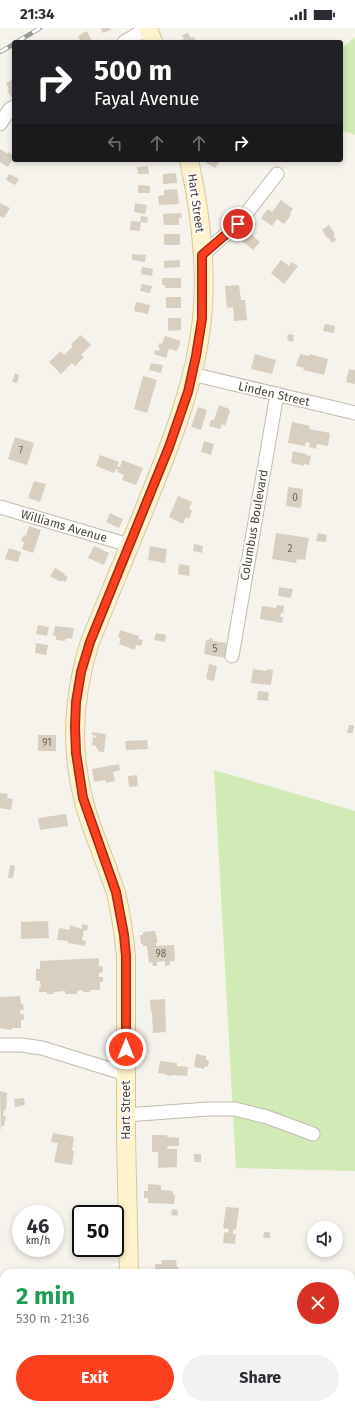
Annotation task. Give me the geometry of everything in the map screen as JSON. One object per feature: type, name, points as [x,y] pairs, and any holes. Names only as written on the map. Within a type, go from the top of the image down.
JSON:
[{"type":"main road","points":[[148,28],[152,40]]},
{"type":"main road","name":"Hart Street","points":[[129,1269],[126,1115],[126,956],[124,935],[116,892],[83,798],[76,753],[75,719],[78,687],[85,657],[169,447],[182,410],[192,374],[202,319],[202,255],[198,211],[189,162]]},
{"type":"street","points":[[127,40],[148,28]]},
{"type":"street","points":[[0,124],[12,108]]},
{"type":"street","points":[[202,255],[238,224],[277,174]]},
{"type":"street","name":"Linden Street","points":[[192,374],[355,413]]},
{"type":"street","name":"Columbus Boulevard","points":[[232,656],[277,394]]},
{"type":"street","name":"Williams Avenue","points":[[0,507],[129,545]]},
{"type":"street","points":[[0,1045],[22,1045],[42,1048],[126,1074]]},
{"type":"street","points":[[126,1115],[208,1109],[235,1109],[267,1117],[312,1134]]},
{"type":"green space","points":[[355,37],[355,135],[343,131],[343,47]]},
{"type":"green space","points":[[214,770],[355,811],[355,1171],[236,1168]]},
{"type":"building","points":[[101,28],[110,28],[111,30],[103,33]]},
{"type":"building","points":[[87,31],[92,40],[80,40],[78,36]]},
{"type":"building","points":[[188,33],[191,38],[194,37],[195,40],[182,40],[184,39],[182,35]]},
{"type":"building","points":[[12,80],[11,97],[7,90],[9,89],[6,83]]},
{"type":"building","points":[[0,149],[8,154],[9,152],[12,154],[12,160],[8,167],[0,162]]},
{"type":"building","points":[[205,162],[220,162],[215,168]]},
{"type":"building","points":[[148,166],[149,174],[138,174],[137,167]]},
{"type":"building","points":[[176,173],[177,183],[163,184],[163,174]]},
{"type":"building","points":[[9,174],[19,179],[15,185],[6,180]]},
{"type":"building","points":[[138,185],[150,186],[150,193],[138,193]]},
{"type":"building","points":[[177,189],[179,204],[159,205],[158,196],[164,195],[164,190]]},
{"type":"building","points":[[281,200],[293,209],[290,213],[291,215],[284,224],[277,219],[272,226],[261,218],[268,209],[272,212]]},
{"type":"building","points":[[0,203],[10,208],[4,218],[0,216]]},
{"type":"building","points":[[135,203],[147,205],[145,214],[134,212]]},
{"type":"building","points":[[181,213],[182,218],[179,218],[179,225],[164,225],[163,214]]},
{"type":"building","points":[[141,216],[148,217],[147,223],[140,222]]},
{"type":"building","points":[[131,221],[141,222],[140,231],[130,230]]},
{"type":"building","points":[[329,225],[335,234],[333,235],[336,240],[332,243],[322,230]]},
{"type":"building","points":[[249,232],[260,242],[253,250],[242,241]]},
{"type":"building","points":[[164,234],[180,234],[180,245],[164,245]]},
{"type":"building","points":[[132,254],[146,255],[145,262],[132,260]]},
{"type":"building","points":[[180,260],[180,267],[164,268],[164,261]]},
{"type":"building","points":[[281,260],[289,266],[292,262],[298,266],[284,284],[271,273]]},
{"type":"building","points":[[142,267],[153,269],[152,276],[141,274]]},
{"type":"building","points":[[162,278],[181,278],[181,288],[165,288],[165,285],[162,285]]},
{"type":"building","points":[[142,284],[152,286],[150,293],[140,291]]},
{"type":"building","points":[[239,285],[241,300],[245,300],[247,320],[234,321],[233,307],[227,308],[225,286]]},
{"type":"building","points":[[166,297],[181,297],[181,308],[166,308]]},
{"type":"building","points":[[136,302],[150,305],[148,314],[134,311]]},
{"type":"building","points":[[168,318],[181,318],[181,330],[168,331]]},
{"type":"building","points":[[325,324],[335,326],[334,333],[323,331]]},
{"type":"building","points":[[288,334],[294,335],[293,342],[287,340]]},
{"type":"building","points":[[81,335],[91,345],[81,355],[84,357],[75,366],[72,363],[61,374],[49,362],[61,351],[64,355],[73,346],[71,344]]},
{"type":"building","points":[[165,336],[181,341],[177,351],[169,349],[166,358],[154,354],[155,350],[159,351],[159,343],[162,344]]},
{"type":"building","points":[[255,354],[276,360],[272,374],[251,369]]},
{"type":"building","points":[[300,354],[309,356],[310,354],[328,359],[324,375],[303,370],[304,368],[296,366]]},
{"type":"building","points":[[151,363],[163,365],[161,373],[149,370]]},
{"type":"building","points":[[349,369],[355,370],[355,384],[346,382]]},
{"type":"building","points":[[15,373],[19,375],[17,383],[12,382]]},
{"type":"building","points":[[143,376],[157,380],[147,413],[134,409]]},
{"type":"building","points":[[219,405],[229,409],[230,411],[225,426],[222,424],[220,429],[209,426],[211,420],[214,420]]},
{"type":"building","points":[[198,407],[207,410],[201,430],[191,427]]},
{"type":"building","points":[[292,422],[310,426],[309,429],[330,433],[328,446],[317,444],[316,449],[309,447],[310,443],[306,442],[305,446],[288,443]]},
{"type":"building","points":[[15,437],[34,443],[27,465],[8,459]]},
{"type":"building","points":[[204,441],[214,444],[211,455],[201,452]]},
{"type":"building","points":[[293,451],[311,456],[309,465],[304,464],[304,466],[291,463]]},
{"type":"building","points":[[100,455],[119,462],[117,466],[120,467],[122,460],[143,468],[136,485],[122,480],[124,475],[117,472],[118,470],[116,469],[114,473],[96,466]]},
{"type":"building","points":[[34,481],[46,484],[40,502],[28,498]]},
{"type":"building","points":[[288,487],[303,489],[301,508],[286,506]]},
{"type":"building","points":[[178,496],[192,502],[189,509],[192,511],[189,519],[186,517],[183,524],[169,517]]},
{"type":"building","points":[[110,513],[123,519],[119,528],[106,522]]},
{"type":"building","points":[[29,526],[41,530],[33,553],[22,549],[24,542],[21,541],[24,535],[26,536]]},
{"type":"building","points":[[276,533],[309,538],[305,560],[297,559],[296,563],[272,559]]},
{"type":"building","points":[[318,533],[327,535],[326,542],[316,541]]},
{"type":"building","points":[[194,544],[203,546],[202,553],[193,551]]},
{"type":"building","points":[[94,546],[109,553],[104,565],[88,558]]},
{"type":"building","points":[[150,546],[167,549],[165,563],[148,560]]},
{"type":"building","points":[[9,548],[21,552],[18,562],[5,559]]},
{"type":"building","points":[[179,564],[190,566],[189,576],[178,574]]},
{"type":"building","points":[[55,568],[68,577],[65,582],[62,580],[61,582],[50,576]]},
{"type":"building","points":[[279,587],[293,589],[291,598],[278,596]]},
{"type":"building","points":[[277,605],[284,606],[283,613],[281,613],[280,617],[283,617],[282,623],[260,619],[262,606],[276,608]]},
{"type":"building","points":[[38,625],[49,627],[47,636],[36,634]]},
{"type":"building","points":[[55,626],[74,628],[72,639],[66,638],[65,641],[56,640],[56,636],[53,636]]},
{"type":"building","points":[[120,630],[139,636],[138,639],[143,640],[141,646],[136,645],[135,650],[119,644],[121,638],[118,638]]},
{"type":"building","points":[[156,633],[166,635],[165,642],[154,640]]},
{"type":"building","points":[[209,638],[213,639],[213,641],[227,643],[225,658],[204,654],[206,640],[209,640]]},
{"type":"building","points":[[36,643],[48,645],[46,655],[35,653]]},
{"type":"building","points":[[209,664],[217,666],[214,681],[206,679]]},
{"type":"building","points":[[253,669],[267,671],[267,669],[273,670],[271,685],[251,683]]},
{"type":"building","points":[[258,691],[269,692],[268,701],[257,700]]},
{"type":"building","points":[[349,725],[354,725],[353,733],[347,733]]},
{"type":"building","points":[[92,732],[106,734],[104,752],[98,751],[96,746],[92,745],[93,737],[96,738],[96,736],[92,735]]},
{"type":"building","points":[[38,735],[56,735],[56,751],[38,751]]},
{"type":"building","points":[[147,740],[148,749],[126,750],[125,741]]},
{"type":"building","points":[[119,764],[120,770],[113,772],[115,781],[106,783],[105,780],[94,782],[92,769]]},
{"type":"building","points":[[137,775],[138,786],[129,787],[128,776]]},
{"type":"building","points":[[0,793],[8,794],[7,798],[13,799],[11,810],[0,808]]},
{"type":"building","points":[[66,814],[68,826],[40,830],[38,818]]},
{"type":"building","points":[[10,865],[15,866],[13,878],[8,878]]},
{"type":"building","points":[[48,921],[49,938],[21,939],[21,922]]},
{"type":"building","points":[[82,924],[88,925],[87,931],[84,930],[82,940],[86,941],[85,946],[68,943],[68,941],[57,940],[59,928],[70,930],[70,925],[82,929]]},
{"type":"building","points":[[155,931],[158,943],[156,943],[156,946],[174,945],[175,961],[170,961],[170,965],[165,966],[165,961],[157,962],[157,966],[153,966],[152,962],[149,963],[147,946],[143,946],[143,944],[141,944],[140,935],[143,935],[143,932]]},
{"type":"building","points":[[99,958],[99,966],[102,966],[103,972],[99,973],[99,977],[103,977],[103,982],[100,982],[100,990],[90,990],[90,992],[83,992],[83,990],[77,991],[77,994],[65,994],[65,991],[54,992],[54,994],[39,992],[39,987],[41,987],[40,981],[36,981],[36,969],[40,969],[40,961]]},
{"type":"building","points":[[20,996],[21,1004],[23,1004],[24,1010],[20,1010],[21,1015],[24,1014],[24,1020],[21,1020],[21,1028],[12,1028],[12,1030],[0,1028],[0,997]]},
{"type":"building","points":[[165,999],[166,1032],[153,1033],[150,1000]]},
{"type":"building","points":[[196,1054],[206,1056],[206,1060],[209,1060],[208,1067],[205,1066],[204,1069],[194,1067]]},
{"type":"building","points":[[160,1061],[177,1063],[177,1066],[188,1067],[187,1076],[172,1076],[158,1073]]},
{"type":"building","points":[[0,1091],[7,1093],[6,1110],[4,1109],[3,1116],[6,1116],[1,1132]]},
{"type":"building","points":[[24,1098],[25,1105],[15,1107],[14,1099]]},
{"type":"building","points":[[53,1133],[74,1137],[72,1165],[54,1162],[58,1143],[51,1142]]},
{"type":"building","points":[[152,1135],[167,1135],[167,1137],[179,1138],[179,1146],[168,1146],[167,1149],[177,1149],[177,1167],[158,1168],[158,1152],[152,1152]]},
{"type":"building","points":[[194,1154],[201,1154],[201,1162],[194,1162]]},
{"type":"building","points":[[148,1184],[161,1185],[161,1190],[173,1191],[173,1195],[175,1195],[174,1204],[148,1203],[148,1198],[144,1198],[144,1191],[148,1191]]},
{"type":"building","points":[[226,1207],[239,1208],[236,1230],[233,1229],[233,1234],[236,1234],[235,1244],[223,1243],[224,1232],[228,1233],[229,1229],[223,1228]]},
{"type":"building","points":[[172,1209],[178,1210],[177,1216],[171,1215]]},
{"type":"building","points":[[264,1232],[270,1232],[270,1238],[263,1238]]},
{"type":"building","points":[[161,1260],[176,1260],[178,1269],[155,1269],[155,1264],[162,1264]]},
{"type":"railway","points":[[20,40],[40,28]]},
{"type":"railway","points":[[0,52],[12,45]]},
{"type":"route","points":[[126,1049],[126,956],[124,935],[116,892],[88,814],[80,783],[76,753],[75,727],[78,687],[90,642],[169,447],[188,392],[200,337],[202,319],[202,255],[238,224]]}]
